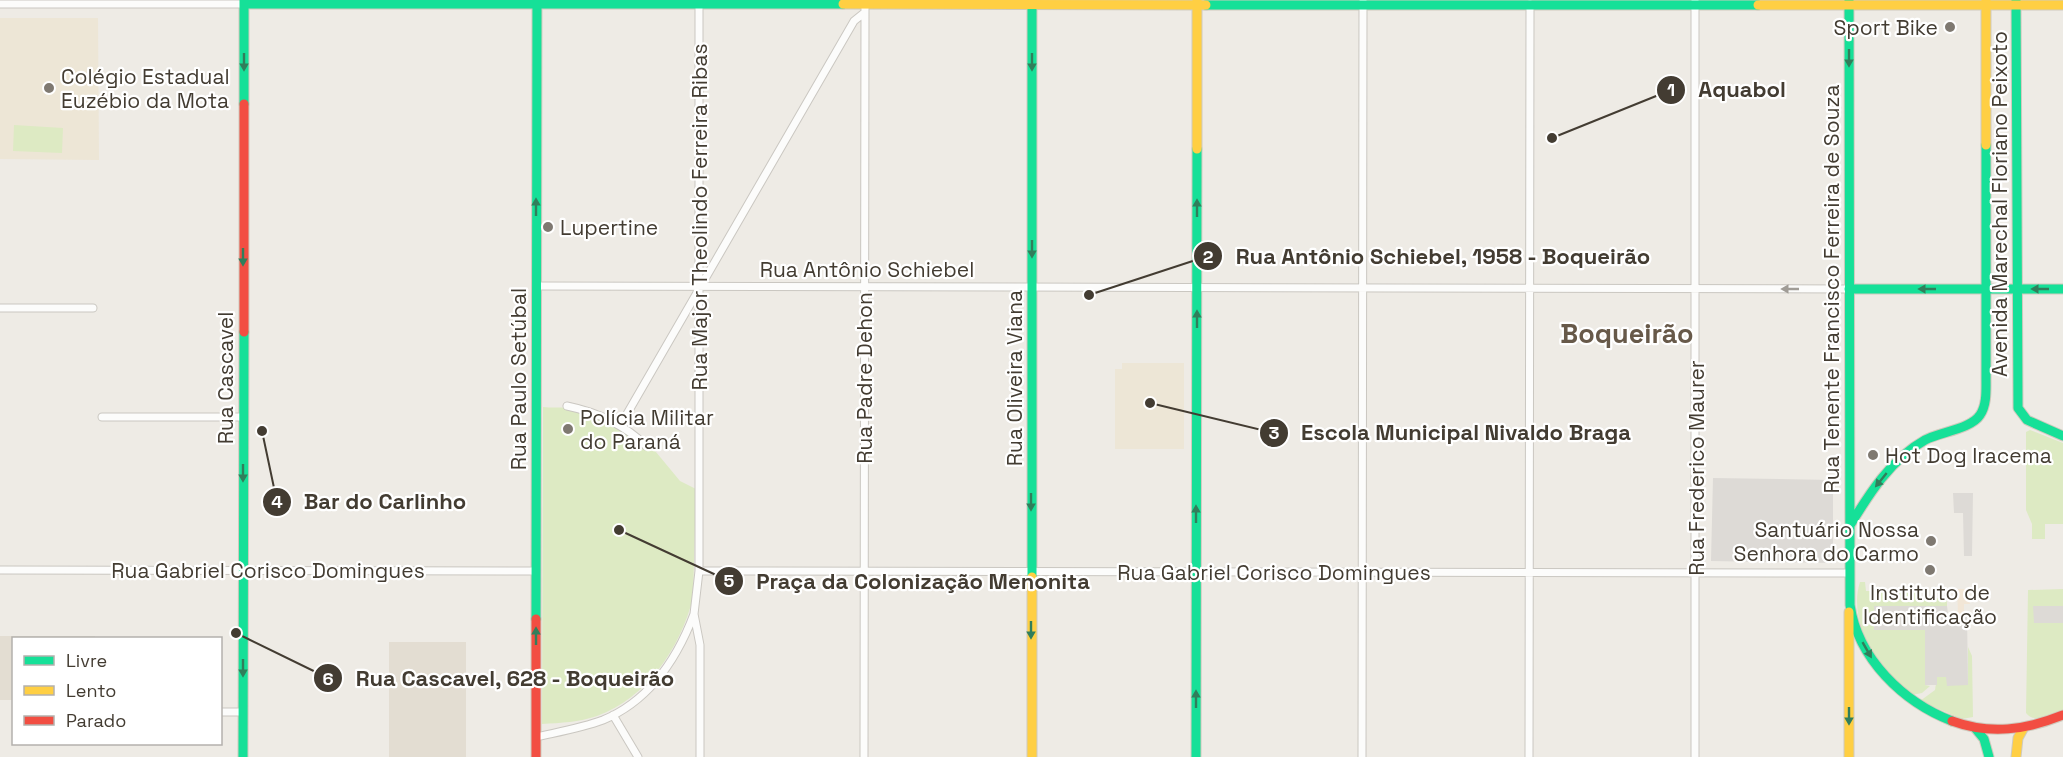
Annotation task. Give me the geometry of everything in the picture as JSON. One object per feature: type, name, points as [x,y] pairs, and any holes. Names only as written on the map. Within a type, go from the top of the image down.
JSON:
[{"type":"main road","points":[[244,2],[699,2],[865,6],[1032,2],[1530,4],[1696,2],[2063,5]]},
{"type":"main road","name":"Rua Cascavel","points":[[243,757],[244,2]]},
{"type":"main road","name":"Rua Paulo Setúbal","points":[[536,757],[537,2]]},
{"type":"main road","name":"Rua Oliveira Viana","points":[[1032,2],[1032,757]]},
{"type":"main road","points":[[1196,757],[1197,2]]},
{"type":"main road","name":"Rua Tenente Francisco Ferreira de Souza","points":[[1849,3],[1849,757]]},
{"type":"main road","name":"Avenida Marechal Floriano Peixoto","points":[[1849,526],[1879,483],[1903,456],[1925,440],[1976,420],[1983,408],[1986,356],[1985,3]]},
{"type":"main road","name":"Avenida Marechal Floriano Peixoto","points":[[2016,3],[2018,408],[2027,420],[2063,436]]},
{"type":"main road","name":"Rua Antônio Schiebel","points":[[1849,289],[2063,289]]},
{"type":"main road","points":[[1849,573],[1853,621],[1867,651],[1898,689],[1920,705],[1975,728],[2001,730],[2023,729],[2063,715]]},
{"type":"main road","points":[[1975,728],[1984,739],[1989,757]]},
{"type":"main road","points":[[2016,757],[2016,747],[2023,729]]},
{"type":"street","points":[[0,4],[244,2]]},
{"type":"street","name":"Rua Major Theolindo Ferreira Ribas","points":[[699,2],[699,571],[694,614],[700,645],[700,757]]},
{"type":"street","points":[[1362,757],[1363,2]]},
{"type":"street","name":"Rua Frederico Maurer","points":[[1695,757],[1696,2]]},
{"type":"street","points":[[1529,757],[1530,4]]},
{"type":"street","points":[[620,426],[854,21],[865,6]]},
{"type":"street","name":"Rua Padre Dehon","points":[[864,757],[865,6]]},
{"type":"street","name":"Rua Antônio Schiebel","points":[[536,286],[1849,289]]},
{"type":"street","points":[[0,308],[93,308]]},
{"type":"street","points":[[567,406],[587,411],[620,426],[646,446]]},
{"type":"street","points":[[102,417],[243,417]]},
{"type":"street","name":"Rua Gabriel Corisco Domingues","points":[[0,570],[536,571]]},
{"type":"street","name":"Rua Gabriel Corisco Domingues","points":[[699,571],[1849,573]]},
{"type":"street","points":[[536,737],[596,722],[613,715],[641,696],[663,672],[682,641],[694,614]]},
{"type":"street","points":[[222,712],[243,712]]},
{"type":"street","points":[[613,715],[638,757]]},
{"type":"shaded area","name":"Colégio Estadual Euzébio da Mota","points":[[0,18],[98,18],[99,160],[0,159]]},
{"type":"shaded area","points":[[1122,363],[1184,363],[1184,449],[1115,449],[1115,369],[1122,369]]},
{"type":"shaded area","points":[[1713,478],[1833,480],[1833,563],[1711,561]]},
{"type":"shaded area","points":[[1953,493],[1973,493],[1972,556],[1964,556],[1963,513],[1954,513]]},
{"type":"shaded area","points":[[1957,589],[1969,589],[1970,604],[1964,604],[1964,614],[1958,614]]},
{"type":"shaded area","points":[[1874,606],[1947,606],[1948,614],[1967,614],[1968,685],[1947,686],[1946,677],[1937,677],[1937,685],[1925,685],[1925,630],[1874,630]]},
{"type":"shaded area","points":[[2033,606],[2063,606],[2063,623],[2034,623]]},
{"type":"shaded area","points":[[0,636],[95,636],[12,637],[12,700],[0,700]]},
{"type":"shaded area","points":[[389,642],[466,642],[466,757],[389,757]]},
{"type":"green space","points":[[14,125],[63,128],[62,153],[13,151]]},
{"type":"green space","points":[[543,407],[577,410],[610,424],[646,450],[651,446],[680,481],[696,489],[693,598],[680,635],[670,653],[646,684],[615,708],[583,720],[542,724]]},
{"type":"green space","points":[[2030,430],[2063,443],[2063,524],[2045,524],[2045,539],[2032,539],[2032,524],[2026,510],[2026,432]]},
{"type":"green space","points":[[1860,582],[1865,582],[1866,591],[1916,591],[1916,598],[1947,598],[1947,606],[1874,607],[1874,630],[1925,629],[1925,685],[1930,686],[1922,693],[1912,695],[1900,686],[1888,675],[1869,646],[1858,614],[1857,598]]},
{"type":"green space","points":[[2063,589],[2063,606],[2034,606],[2034,623],[2063,623],[2063,710],[2044,718],[2034,718],[2026,713],[2028,590]]},
{"type":"green space","points":[[1968,647],[1972,656],[1973,717],[1962,719],[1920,701],[1935,690],[1937,677],[1947,677],[1968,685]]},
{"type":"traffic: fast","points":[[244,0],[244,104]]},
{"type":"traffic: fast","points":[[536,619],[537,0]]},
{"type":"traffic: fast","points":[[1032,0],[1032,577]]},
{"type":"traffic: fast","points":[[1849,0],[1850,605],[1862,643],[1886,676],[1917,702],[1952,721]]},
{"type":"traffic: fast","points":[[2016,0],[2018,408],[2027,420],[2063,436]]},
{"type":"traffic: fast","points":[[244,4],[843,4]]},
{"type":"traffic: fast","points":[[1206,5],[1758,5]]},
{"type":"traffic: fast","points":[[1849,527],[1882,478],[1902,457],[1931,437],[1970,424],[1976,420],[1984,407],[1986,397],[1986,145]]},
{"type":"traffic: fast","points":[[1196,757],[1197,149]]},
{"type":"traffic: fast","points":[[1849,289],[2063,289]]},
{"type":"traffic: fast","points":[[243,757],[244,332]]},
{"type":"traffic: fast","points":[[1975,728],[1984,739],[1989,757]]},
{"type":"traffic: slow","points":[[1197,0],[1197,149]]},
{"type":"traffic: slow","points":[[1986,0],[1986,145]]},
{"type":"traffic: slow","points":[[843,4],[1206,5]]},
{"type":"traffic: slow","points":[[1758,5],[2063,5]]},
{"type":"traffic: slow","points":[[1032,577],[1032,757]]},
{"type":"traffic: slow","points":[[1849,612],[1849,757]]},
{"type":"traffic: slow","points":[[2016,757],[2018,738],[2023,729]]},
{"type":"traffic: jam","points":[[244,104],[244,332]]},
{"type":"traffic: jam","points":[[536,619],[536,757]]},
{"type":"traffic: jam","points":[[1952,721],[1980,728],[2008,729],[2035,724],[2063,715]]},
{"type":"place","name":"Sport Bike","points":[[1950,27]]},
{"type":"place","name":"Colégio Estadual Euzébio da Mota","points":[[49,88]]},
{"type":"place","name":"Aquabol","points":[[1552,138]]},
{"type":"place","name":"Lupertine","points":[[548,227]]},
{"type":"place","name":"Rua Antônio Schiebel, 1958 - Boqueirão","points":[[1089,295]]},
{"type":"place","name":"Escola Municipal Nivaldo Braga","points":[[1150,403]]},
{"type":"place","name":"Polícia Militar do Paraná","points":[[568,429]]},
{"type":"place","name":"Bar do Carlinho","points":[[262,431]]},
{"type":"place","name":"Hot Dog Iracema","points":[[1873,455]]},
{"type":"place","name":"Praça da Colonização Menonita","points":[[619,530]]},
{"type":"place","name":"Santuário Nossa Senhora do Carmo","points":[[1931,541]]},
{"type":"place","name":"Instituto de Identificação","points":[[1930,570]]},
{"type":"place","name":"Rua Cascavel, 628 - Boqueirão","points":[[236,633]]},
{"type":"district","name":"Boqueirão","points":[[1627,333]]}]
